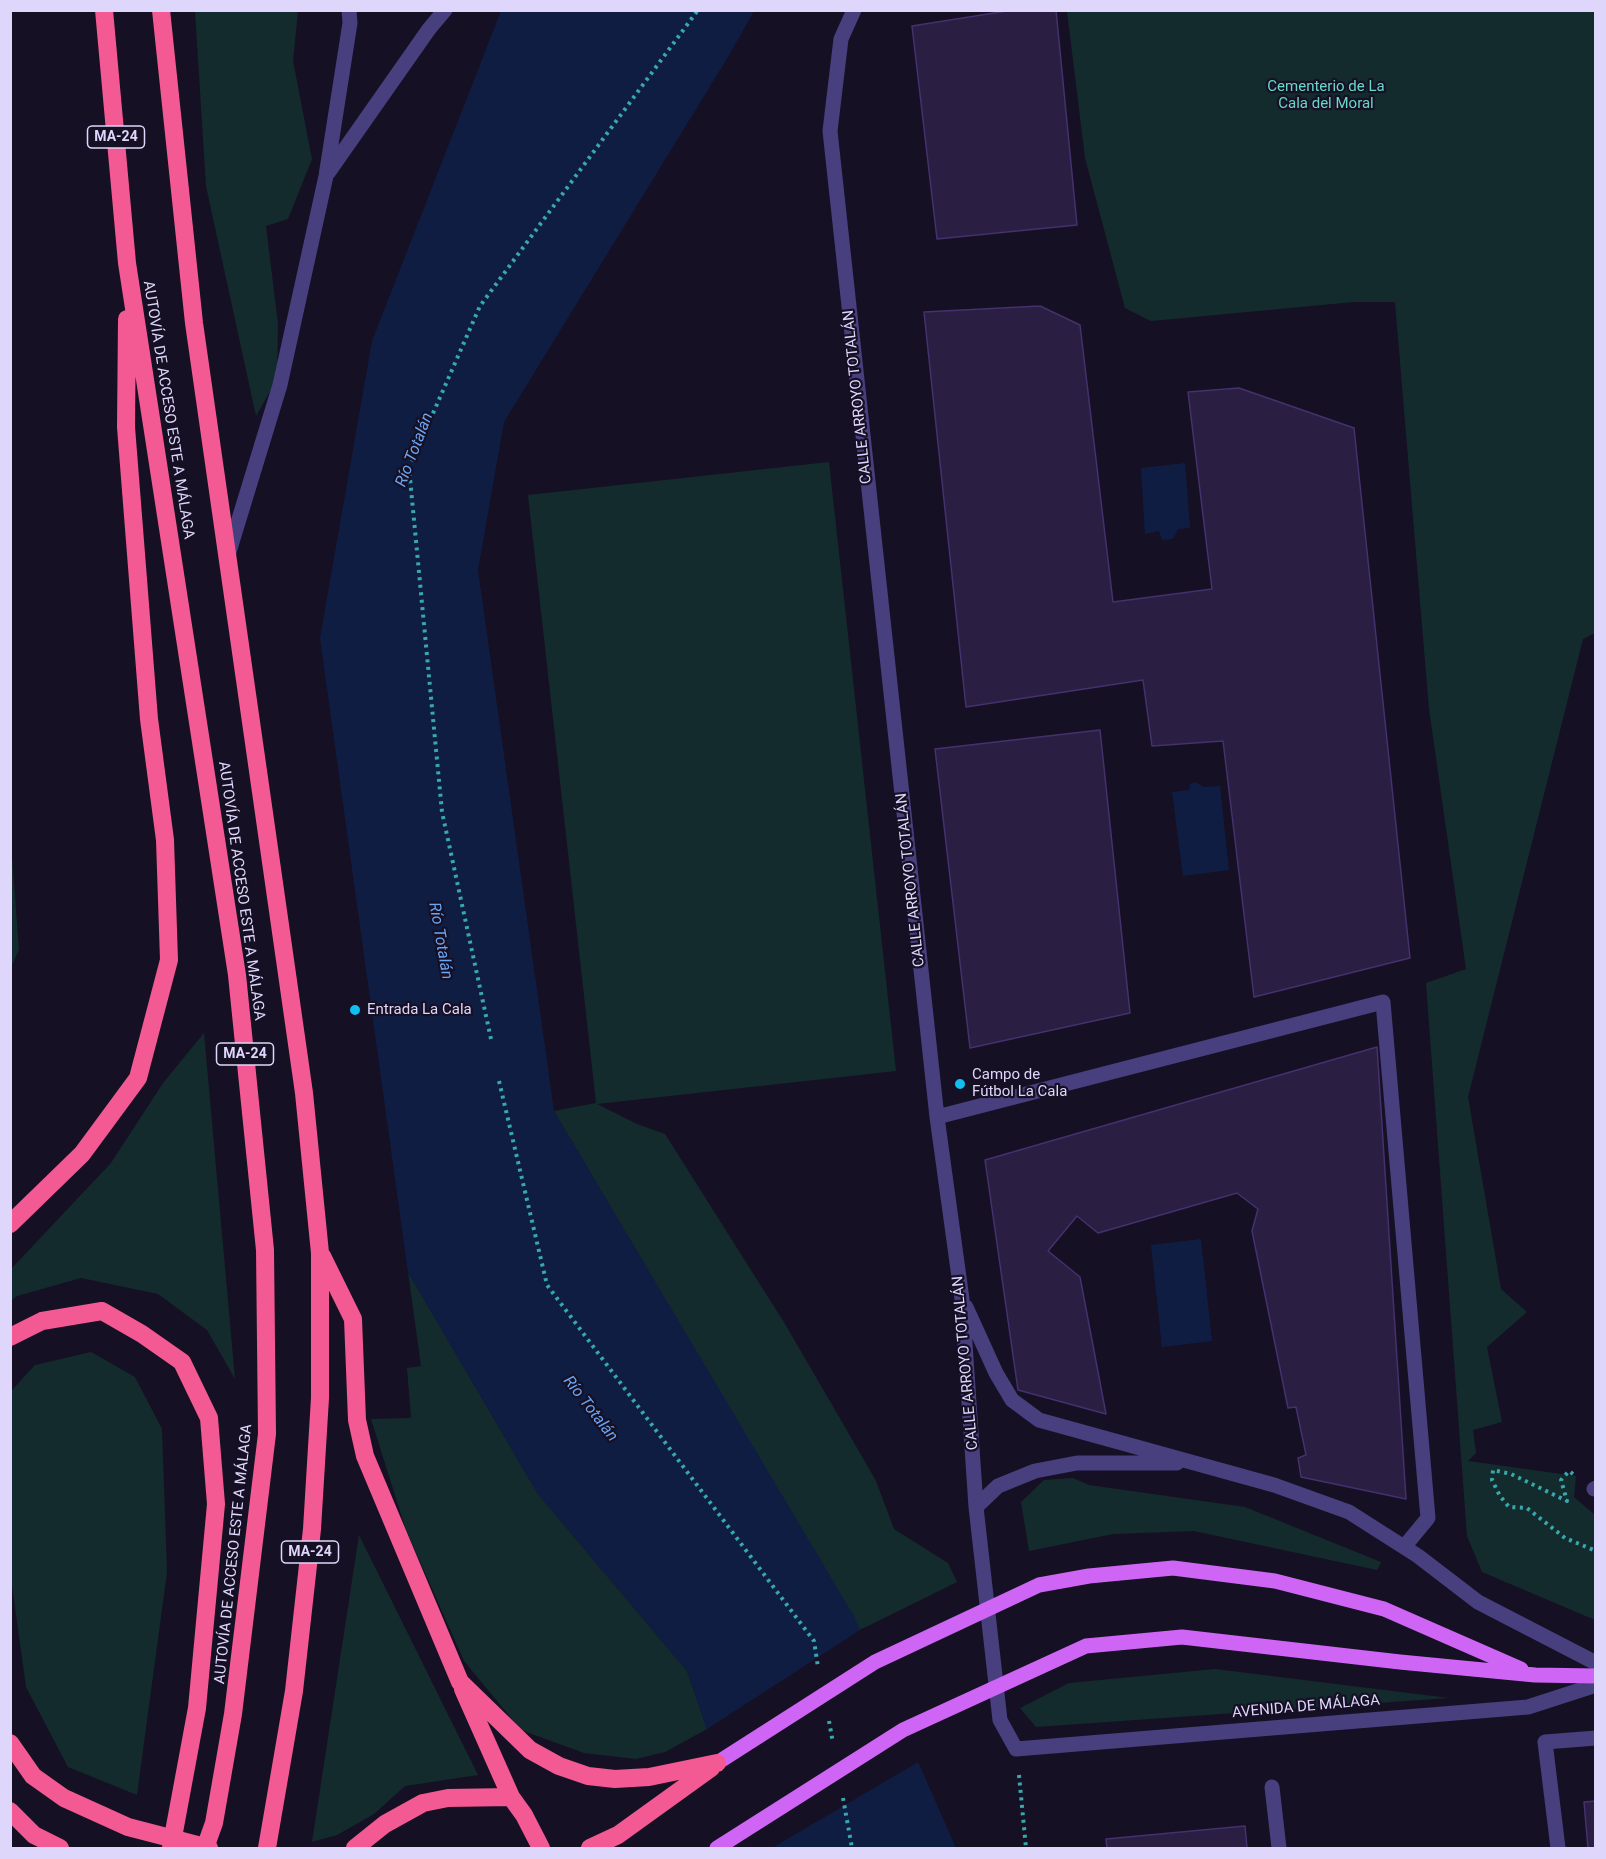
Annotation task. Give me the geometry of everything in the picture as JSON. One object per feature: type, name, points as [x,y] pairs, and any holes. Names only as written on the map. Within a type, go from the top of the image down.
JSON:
[{"type":"highway","name":"AUTOVÍA DE ACCESO ESTE A MÁLAGA","points":[[104,10],[127,263],[237,975],[265,1250],[267,1434],[233,1714],[214,1822],[207,1848]]},
{"type":"highway","name":"MA-24","points":[[161,10],[194,323],[226,561],[304,1093],[320,1253],[320,1398],[312,1529],[294,1691],[267,1848]]},
{"type":"highway","points":[[10,1224],[82,1154],[138,1078],[169,960],[165,840],[149,718],[126,427],[127,263]]},
{"type":"highway","points":[[320,1253],[353,1319],[357,1420],[365,1456],[511,1797],[524,1815],[541,1848]]},
{"type":"highway","points":[[10,1337],[42,1321],[102,1311],[142,1334],[182,1362],[209,1418],[216,1504],[196,1708],[171,1848]]},
{"type":"highway","points":[[460,1682],[530,1750],[559,1766],[588,1776],[615,1779],[649,1777],[717,1763]]},
{"type":"highway","points":[[10,1743],[33,1776],[64,1798],[128,1827],[207,1848]]},
{"type":"highway","points":[[590,1848],[618,1835],[717,1763]]},
{"type":"highway","points":[[355,1848],[385,1824],[423,1803],[448,1798],[511,1797]]},
{"type":"highway","points":[[10,1811],[34,1836],[60,1848]]},
{"type":"main road","points":[[717,1763],[875,1662],[1039,1585],[1089,1576],[1173,1568],[1275,1581],[1384,1609],[1535,1675]]},
{"type":"main road","points":[[717,1848],[903,1730],[1086,1646],[1182,1637],[1535,1675],[1596,1676]]},
{"type":"street","points":[[226,561],[280,385],[326,176],[350,22],[349,10]]},
{"type":"street","points":[[326,176],[429,29],[445,10]]},
{"type":"street","name":"CALLE ARROYO TOTALÁN","points":[[854,10],[842,39],[830,131],[936,1117],[962,1299],[976,1507],[1000,1720],[1016,1749]]},
{"type":"street","points":[[936,1117],[1383,1002],[1428,1518],[1404,1547]]},
{"type":"street","points":[[962,1299],[996,1372],[1012,1400],[1039,1420],[1274,1485],[1348,1512],[1404,1547],[1478,1602],[1596,1663]]},
{"type":"street","points":[[976,1507],[998,1486],[1035,1471],[1077,1463],[1198,1463]]},
{"type":"street","name":"AVENIDA DE MÁLAGA","points":[[1016,1749],[1528,1707],[1596,1685]]},
{"type":"street","points":[[1558,1848],[1545,1742],[1596,1738]]},
{"type":"street","points":[[1272,1787],[1279,1848]]},
{"type":"path","points":[[491,1039],[442,812],[408,468],[480,306],[698,10]]},
{"type":"path","points":[[499,1081],[547,1285],[814,1641],[819,1671]]},
{"type":"path","points":[[1595,1489],[1569,1471],[1561,1480],[1566,1501],[1541,1491],[1527,1481],[1493,1470],[1492,1480],[1509,1507],[1527,1509],[1565,1538],[1596,1551]]},
{"type":"path","points":[[827,1713],[833,1746]]},
{"type":"path","points":[[1016,1749],[1026,1848]]},
{"type":"path","points":[[842,1792],[852,1848]]},
{"type":"green space","points":[[195,11],[298,11],[293,61],[312,159],[288,219],[266,226],[278,324],[277,379],[256,416],[206,186]]},
{"type":"green space","name":"Cementerio de La Cala del Moral","points":[[1067,11],[1595,11],[1595,633],[1583,639],[1468,1097],[1501,1289],[1527,1312],[1487,1347],[1502,1422],[1473,1430],[1476,1453],[1468,1461],[1576,1476],[1574,1497],[1595,1515],[1595,1620],[1482,1572],[1467,1536],[1426,983],[1466,969],[1429,709],[1395,302],[1354,302],[1151,321],[1125,308],[1085,158]]},
{"type":"green space","points":[[829,462],[896,1071],[597,1104],[637,1124],[665,1134],[785,1324],[849,1434],[876,1481],[894,1529],[948,1563],[957,1582],[860,1630],[554,1111],[596,1103],[528,495]]},
{"type":"green space","points":[[10,829],[19,950],[11,967],[10,967]]},
{"type":"green space","points":[[204,1033],[235,1379],[207,1330],[158,1294],[81,1278],[17,1296],[11,1301],[11,1269],[111,1163],[163,1083]]},
{"type":"green space","points":[[408,1272],[538,1494],[687,1671],[707,1729],[665,1752],[636,1759],[584,1753],[521,1730],[464,1661],[406,1530],[371,1419],[411,1418],[407,1368],[421,1366]]},
{"type":"green space","points":[[91,1352],[135,1377],[162,1429],[167,1572],[137,1795],[68,1767],[26,1687],[11,1578],[11,1391],[35,1365]]},
{"type":"green space","points":[[1073,1478],[1089,1485],[1245,1507],[1381,1562],[1377,1570],[1194,1531],[1113,1534],[1029,1551],[1021,1502],[1044,1480]]},
{"type":"green space","points":[[359,1535],[478,1775],[405,1786],[374,1814],[337,1835],[312,1842]]},
{"type":"green space","points":[[1215,1669],[1449,1698],[1036,1727],[1020,1708],[1069,1683]]},
{"type":"water","name":"Río Totalán","points":[[501,11],[754,11],[504,422],[478,570],[554,1111],[854,1616],[956,1848],[748,1848],[687,1671],[538,1494],[408,1272],[320,638],[372,341]]},
{"type":"water","points":[[1185,463],[1190,528],[1178,529],[1173,539],[1162,540],[1159,531],[1145,534],[1141,468]]},
{"type":"water","points":[[1195,782],[1204,787],[1220,786],[1229,870],[1183,876],[1172,792],[1189,790],[1190,784]]},
{"type":"water","points":[[1201,1239],[1212,1341],[1162,1347],[1151,1245]]},
{"type":"pier","points":[[863,1628],[920,1761],[772,1848],[748,1848],[707,1729]]},
{"type":"building","points":[[1013,10],[1056,10],[1077,225],[937,239],[912,26]]},
{"type":"building","points":[[1040,306],[1080,325],[1113,602],[1212,589],[1188,392],[1239,388],[1354,428],[1410,958],[1254,997],[1223,741],[1152,746],[1143,680],[966,707],[924,312]]},
{"type":"building","points":[[1100,730],[1130,1013],[970,1048],[935,749]]},
{"type":"building","points":[[1377,1047],[1406,1499],[1301,1477],[1298,1458],[1306,1455],[1296,1407],[1288,1408],[1252,1231],[1258,1209],[1237,1193],[1098,1233],[1077,1216],[1048,1251],[1080,1277],[1106,1414],[1018,1390],[985,1160]]},
{"type":"building","points":[[1596,1801],[1596,1848],[1588,1848],[1584,1802]]},
{"type":"building","points":[[1245,1826],[1247,1848],[1107,1848],[1106,1839]]},
{"type":"place","name":"Entrada La Cala","points":[[355,1010]]},
{"type":"place","name":"Campo de Fútbol La Cala","points":[[960,1084]]}]
